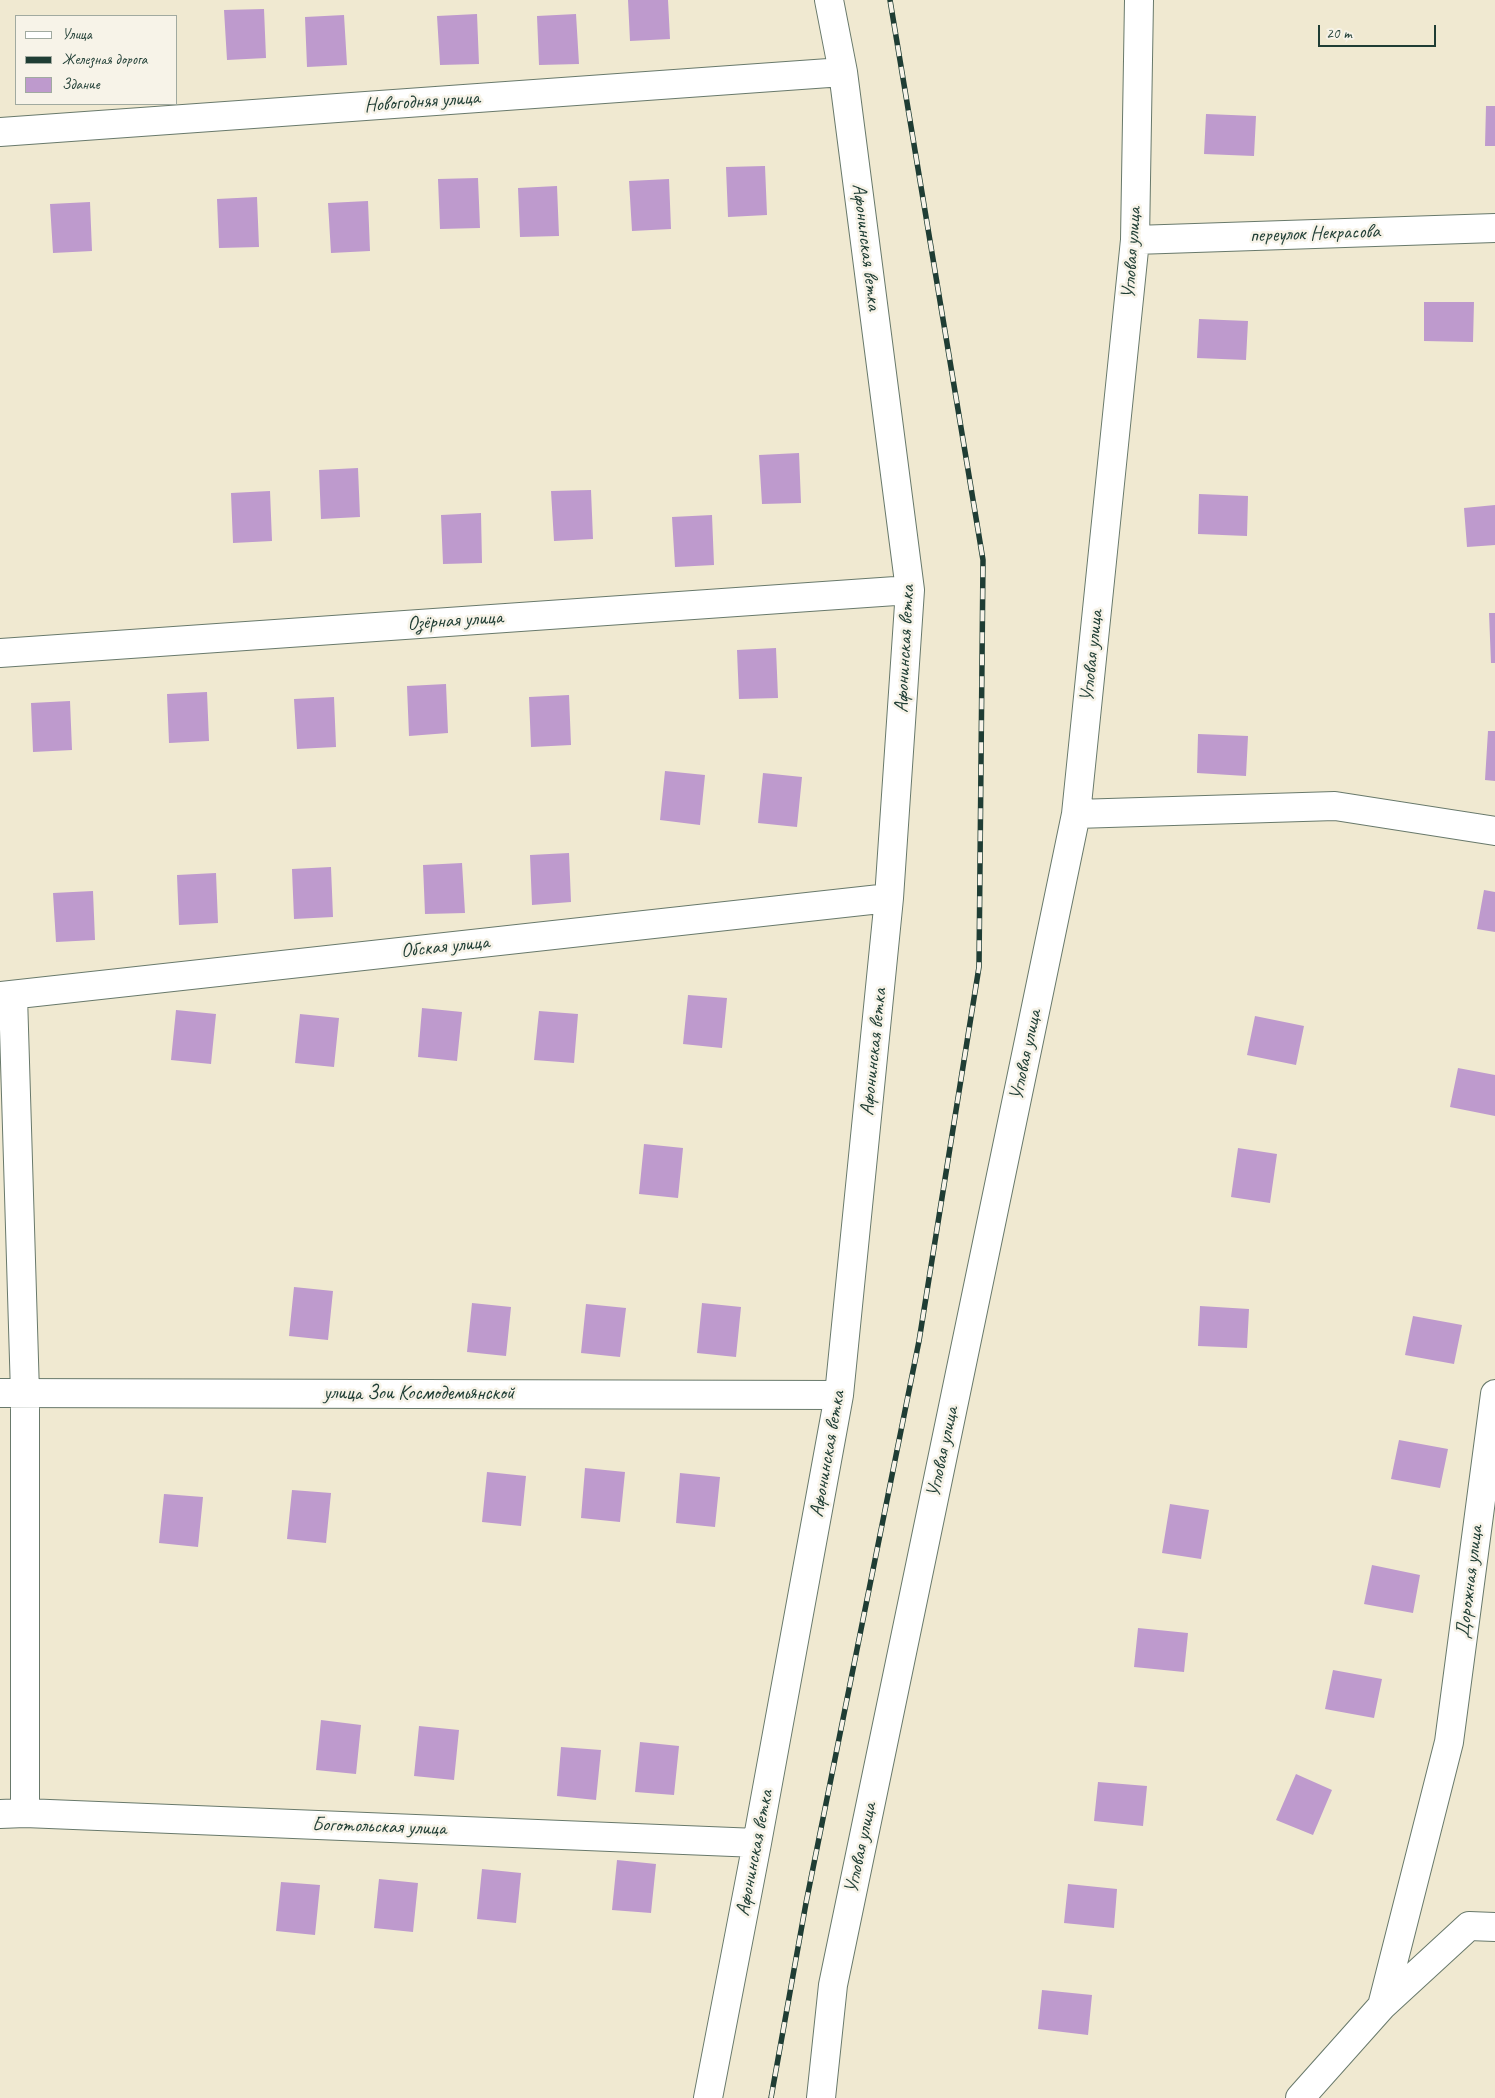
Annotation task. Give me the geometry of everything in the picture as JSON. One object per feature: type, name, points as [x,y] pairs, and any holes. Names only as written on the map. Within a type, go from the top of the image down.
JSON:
[{"type":"street","name":"Афонинская ветка","points":[[708,2098],[839,1395],[890,898],[910,590],[843,72],[829,0]]},
{"type":"street","name":"Угловая улица","points":[[821,2098],[833,1985],[1076,814],[1135,240],[1139,0]]},
{"type":"street","name":"Новогодняя улица","points":[[0,132],[843,72]]},
{"type":"street","name":"переулок Некрасова","points":[[1135,240],[1495,228]]},
{"type":"street","name":"Озёрная улица","points":[[0,653],[910,590]]},
{"type":"street","points":[[1076,814],[1335,806],[1495,831]]},
{"type":"street","name":"Обская улица","points":[[6,996],[890,898]]},
{"type":"street","points":[[6,996],[12,1393],[13,1814]]},
{"type":"street","name":"улица Зои Космодемьянской","points":[[12,1393],[839,1395]]},
{"type":"street","name":"Дорожная улица","points":[[1382,2006],[1449,1742],[1495,1394]]},
{"type":"street","name":"Боготольская улица","points":[[13,1814],[757,1843]]},
{"type":"street","points":[[1300,2098],[1382,2006],[1470,1926],[1495,1926]]},
{"type":"building","points":[[628,0],[668,0],[670,39],[630,41]]},
{"type":"building","points":[[264,9],[266,58],[227,60],[224,10]]},
{"type":"building","points":[[477,14],[479,64],[440,65],[437,16]]},
{"type":"building","points":[[576,14],[579,64],[539,65],[537,16]]},
{"type":"building","points":[[344,15],[347,65],[307,67],[305,17]]},
{"type":"building","points":[[1486,106],[1495,106],[1495,146],[1485,146]]},
{"type":"building","points":[[1206,114],[1256,116],[1254,156],[1204,154]]},
{"type":"building","points":[[765,166],[767,215],[728,217],[726,167]]},
{"type":"building","points":[[478,178],[480,228],[440,229],[438,179]]},
{"type":"building","points":[[669,179],[671,229],[632,231],[629,181]]},
{"type":"building","points":[[557,186],[559,236],[520,237],[518,188]]},
{"type":"building","points":[[257,197],[259,247],[219,248],[217,199]]},
{"type":"building","points":[[368,201],[370,251],[331,253],[328,203]]},
{"type":"building","points":[[90,202],[92,251],[53,253],[50,204]]},
{"type":"building","points":[[1424,302],[1474,302],[1473,342],[1424,341]]},
{"type":"building","points":[[1199,319],[1248,321],[1246,360],[1197,358]]},
{"type":"building","points":[[799,453],[801,503],[762,504],[759,455]]},
{"type":"building","points":[[358,468],[360,517],[321,519],[319,470]]},
{"type":"building","points":[[591,490],[593,539],[554,541],[551,491]]},
{"type":"building","points":[[270,491],[272,541],[233,543],[231,493]]},
{"type":"building","points":[[1199,494],[1248,496],[1247,536],[1198,534]]},
{"type":"building","points":[[1495,505],[1495,545],[1467,547],[1464,508]]},
{"type":"building","points":[[481,513],[482,563],[443,564],[441,515]]},
{"type":"building","points":[[712,515],[714,565],[675,567],[672,517]]},
{"type":"building","points":[[1489,613],[1495,613],[1495,663],[1491,663]]},
{"type":"building","points":[[776,648],[778,698],[739,699],[737,650]]},
{"type":"building","points":[[446,684],[448,733],[409,736],[407,686]]},
{"type":"building","points":[[207,692],[209,741],[169,743],[167,694]]},
{"type":"building","points":[[569,695],[571,745],[531,747],[529,697]]},
{"type":"building","points":[[334,697],[336,747],[297,749],[294,699]]},
{"type":"building","points":[[70,701],[72,750],[33,752],[31,703]]},
{"type":"building","points":[[1488,731],[1495,731],[1495,781],[1485,780]]},
{"type":"building","points":[[1198,734],[1248,736],[1246,776],[1197,773]]},
{"type":"building","points":[[665,771],[705,775],[700,825],[660,820]]},
{"type":"building","points":[[763,773],[802,777],[797,827],[758,823]]},
{"type":"building","points":[[569,853],[571,902],[532,905],[530,855]]},
{"type":"building","points":[[462,863],[465,913],[425,914],[423,865]]},
{"type":"building","points":[[331,867],[333,917],[294,919],[292,869]]},
{"type":"building","points":[[216,873],[218,923],[179,925],[177,875]]},
{"type":"building","points":[[1484,890],[1495,892],[1495,932],[1477,929]]},
{"type":"building","points":[[93,891],[95,940],[56,942],[53,893]]},
{"type":"building","points":[[688,995],[727,998],[722,1048],[683,1044]]},
{"type":"building","points":[[422,1008],[462,1012],[457,1061],[418,1057]]},
{"type":"building","points":[[176,1010],[216,1014],[211,1064],[171,1060]]},
{"type":"building","points":[[539,1011],[578,1014],[574,1063],[534,1060]]},
{"type":"building","points":[[300,1014],[339,1018],[334,1067],[295,1063]]},
{"type":"building","points":[[1255,1016],[1304,1026],[1296,1065],[1247,1055]]},
{"type":"building","points":[[1458,1068],[1495,1075],[1495,1116],[1450,1107]]},
{"type":"building","points":[[644,1144],[683,1148],[678,1198],[639,1194]]},
{"type":"building","points":[[1238,1148],[1277,1154],[1270,1203],[1231,1197]]},
{"type":"building","points":[[294,1287],[333,1291],[328,1340],[289,1336]]},
{"type":"building","points":[[472,1303],[511,1307],[506,1356],[467,1352]]},
{"type":"building","points":[[702,1303],[741,1307],[736,1357],[697,1353]]},
{"type":"building","points":[[586,1304],[626,1308],[620,1357],[581,1353]]},
{"type":"building","points":[[1200,1306],[1249,1309],[1247,1348],[1198,1346]]},
{"type":"building","points":[[1413,1316],[1462,1325],[1454,1364],[1405,1355]]},
{"type":"building","points":[[1399,1440],[1448,1449],[1440,1488],[1391,1479]]},
{"type":"building","points":[[585,1468],[625,1472],[620,1522],[581,1518]]},
{"type":"building","points":[[487,1472],[526,1476],[521,1526],[482,1522]]},
{"type":"building","points":[[680,1473],[720,1477],[715,1527],[676,1523]]},
{"type":"building","points":[[292,1490],[331,1493],[326,1543],[287,1539]]},
{"type":"building","points":[[164,1494],[203,1497],[198,1547],[159,1543]]},
{"type":"building","points":[[1170,1504],[1209,1510],[1201,1559],[1162,1553]]},
{"type":"building","points":[[1372,1565],[1420,1575],[1413,1613],[1364,1604]]},
{"type":"building","points":[[1138,1628],[1188,1633],[1184,1672],[1134,1667]]},
{"type":"building","points":[[1333,1670],[1382,1679],[1374,1718],[1325,1709]]},
{"type":"building","points":[[321,1720],[361,1725],[356,1774],[316,1770]]},
{"type":"building","points":[[419,1726],[459,1730],[454,1780],[414,1776]]},
{"type":"building","points":[[640,1742],[679,1746],[674,1795],[635,1792]]},
{"type":"building","points":[[561,1747],[601,1750],[596,1800],[557,1796]]},
{"type":"building","points":[[1296,1774],[1332,1790],[1313,1835],[1276,1820]]},
{"type":"building","points":[[1098,1782],[1147,1786],[1143,1826],[1094,1821]]},
{"type":"building","points":[[617,1860],[656,1864],[651,1913],[612,1910]]},
{"type":"building","points":[[482,1869],[521,1873],[516,1923],[477,1919]]},
{"type":"building","points":[[379,1879],[418,1883],[413,1932],[374,1928]]},
{"type":"building","points":[[281,1882],[320,1885],[315,1935],[276,1931]]},
{"type":"building","points":[[1068,1884],[1117,1889],[1114,1928],[1064,1923]]},
{"type":"building","points":[[1042,1990],[1092,1995],[1088,2035],[1038,2029]]},
{"type":"railway","points":[[771,2098],[806,1903],[919,1341],[979,967],[983,560],[890,0]]}]
